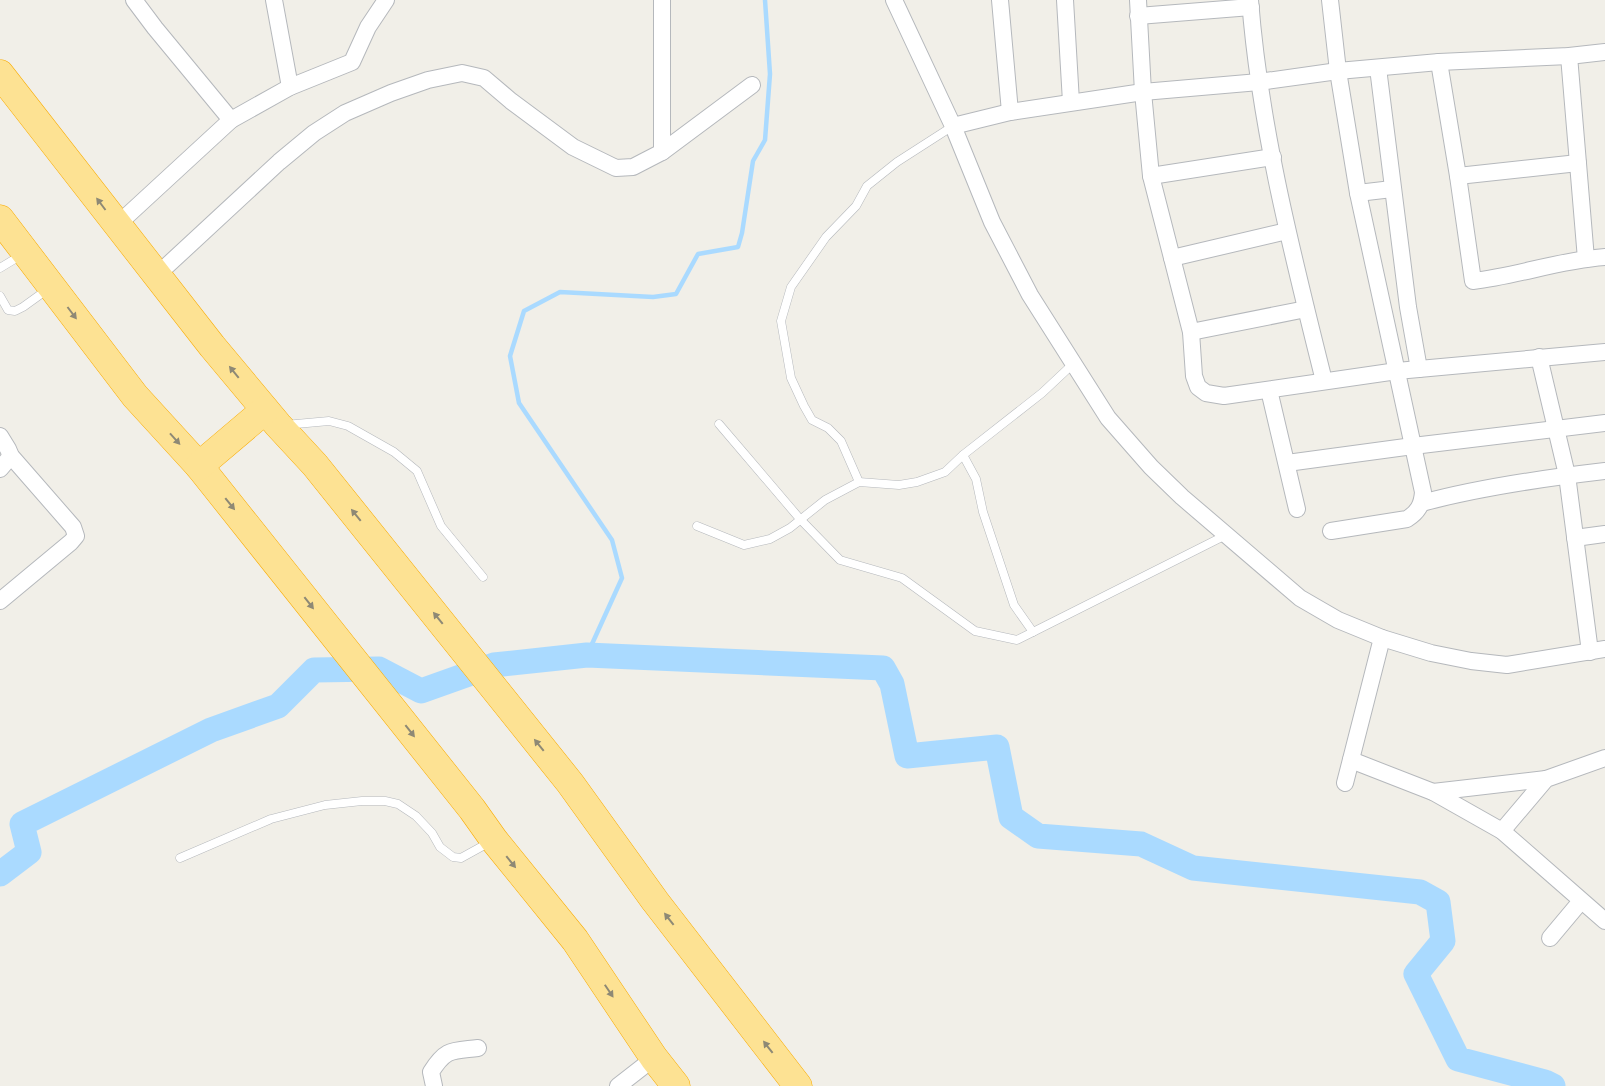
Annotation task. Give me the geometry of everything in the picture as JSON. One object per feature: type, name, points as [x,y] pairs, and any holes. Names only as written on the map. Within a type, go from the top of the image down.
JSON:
[{"type":"highway","points":[[0,74],[117,225],[271,418],[315,465],[570,783],[655,901],[798,1086]]},
{"type":"highway","points":[[0,219],[53,286],[135,396],[199,466],[575,940],[654,1058],[676,1086]]},
{"type":"highway","points":[[199,466],[271,418]]},
{"type":"street","points":[[134,0],[231,120]]},
{"type":"street","points":[[274,0],[290,87]]},
{"type":"street","points":[[117,225],[231,120],[290,87],[352,62],[368,27],[386,0]]},
{"type":"street","points":[[662,0],[662,152]]},
{"type":"street","points":[[894,0],[954,126],[982,200],[1006,252],[1030,295],[1108,418],[1145,460],[1182,497],[1300,598],[1338,620],[1382,638],[1431,653],[1471,661],[1508,665],[1598,650],[1575,538],[1567,476],[1539,357]]},
{"type":"street","points":[[1000,0],[1010,112]]},
{"type":"street","points":[[1065,0],[1071,102]]},
{"type":"street","points":[[1330,0],[1338,71],[1358,193],[1423,492],[1422,503],[1416,513],[1407,519],[1331,530]]},
{"type":"street","points":[[1324,381],[1287,232],[1258,82],[1251,4],[1138,8],[1151,176],[1190,332],[1194,376],[1198,387],[1206,393],[1224,396],[1397,371],[1605,352]]},
{"type":"street","points":[[954,126],[1010,112],[1143,92],[1258,82],[1338,71],[1439,62],[1569,56],[1605,52]]},
{"type":"street","points":[[1569,56],[1586,258]]},
{"type":"street","points":[[1439,62],[1473,281],[1497,278],[1586,258],[1605,257]]},
{"type":"street","points":[[1378,68],[1408,307],[1419,369]]},
{"type":"street","points":[[157,275],[279,162],[314,133],[345,114],[390,93],[428,80],[462,72],[484,78],[511,101],[573,146],[616,168],[633,167],[662,152],[752,85]]},
{"type":"street","points":[[1151,176],[1273,156]]},
{"type":"street","points":[[1458,176],[1578,163]]},
{"type":"street","points":[[1358,193],[1392,189]]},
{"type":"street","points":[[1172,258],[1287,232]]},
{"type":"street","points":[[1190,332],[1306,309]]},
{"type":"street","points":[[1269,390],[1297,509]]},
{"type":"street","points":[[1287,463],[1605,423]]},
{"type":"street","points":[[0,436],[11,456],[73,527],[76,536],[0,601]]},
{"type":"street","points":[[0,469],[11,456]]},
{"type":"street","points":[[1422,503],[1447,496],[1605,471]]},
{"type":"street","points":[[1575,538],[1605,534]]},
{"type":"street","points":[[1345,783],[1382,638]]},
{"type":"street","points":[[1433,792],[1546,779],[1605,758]]},
{"type":"street","points":[[1352,760],[1433,792],[1502,831],[1605,921]]},
{"type":"street","points":[[1502,831],[1546,779]]},
{"type":"street","points":[[1550,938],[1581,901]]},
{"type":"street","points":[[434,1086],[431,1072],[439,1060],[448,1052],[478,1048]]},
{"type":"street","points":[[618,1086],[654,1058]]},
{"type":"lane","points":[[859,482],[841,441],[828,428],[812,420],[804,406],[791,378],[781,321],[791,288],[826,237],[856,206],[867,186],[897,162],[954,126]]},
{"type":"lane","points":[[0,268],[26,252]]},
{"type":"lane","points":[[0,296],[8,310],[15,311],[53,286]]},
{"type":"lane","points":[[697,526],[744,545],[770,539],[790,528],[825,500],[859,482],[899,485],[917,482],[945,472],[962,455],[1042,393],[1074,363]]},
{"type":"lane","points":[[271,418],[329,421],[348,426],[394,452],[417,471],[441,526],[483,577]]},
{"type":"lane","points":[[719,424],[800,519],[840,560],[902,578],[974,631],[999,638],[1017,640],[1226,535]]},
{"type":"lane","points":[[962,455],[976,479],[983,512],[1014,605],[1033,632]]},
{"type":"lane","points":[[180,858],[270,819],[325,804],[362,801],[385,801],[398,804],[416,816],[432,833],[440,847],[453,857],[461,858],[494,840]]},
{"type":"waterway","points":[[587,655],[622,578],[612,540],[519,403],[510,356],[524,311],[560,292],[653,297],[676,294],[698,254],[738,247],[742,233],[753,161],[765,140],[770,74],[765,0]]},
{"type":"waterway","points":[[0,874],[29,852],[22,824],[211,730],[278,706],[314,670],[379,669],[421,691],[494,665],[587,655],[883,668],[892,684],[907,756],[997,747],[1011,817],[1038,836],[1141,844],[1193,868],[1420,892],[1438,902],[1443,941],[1416,974],[1458,1059],[1545,1082],[1553,1086]]}]
